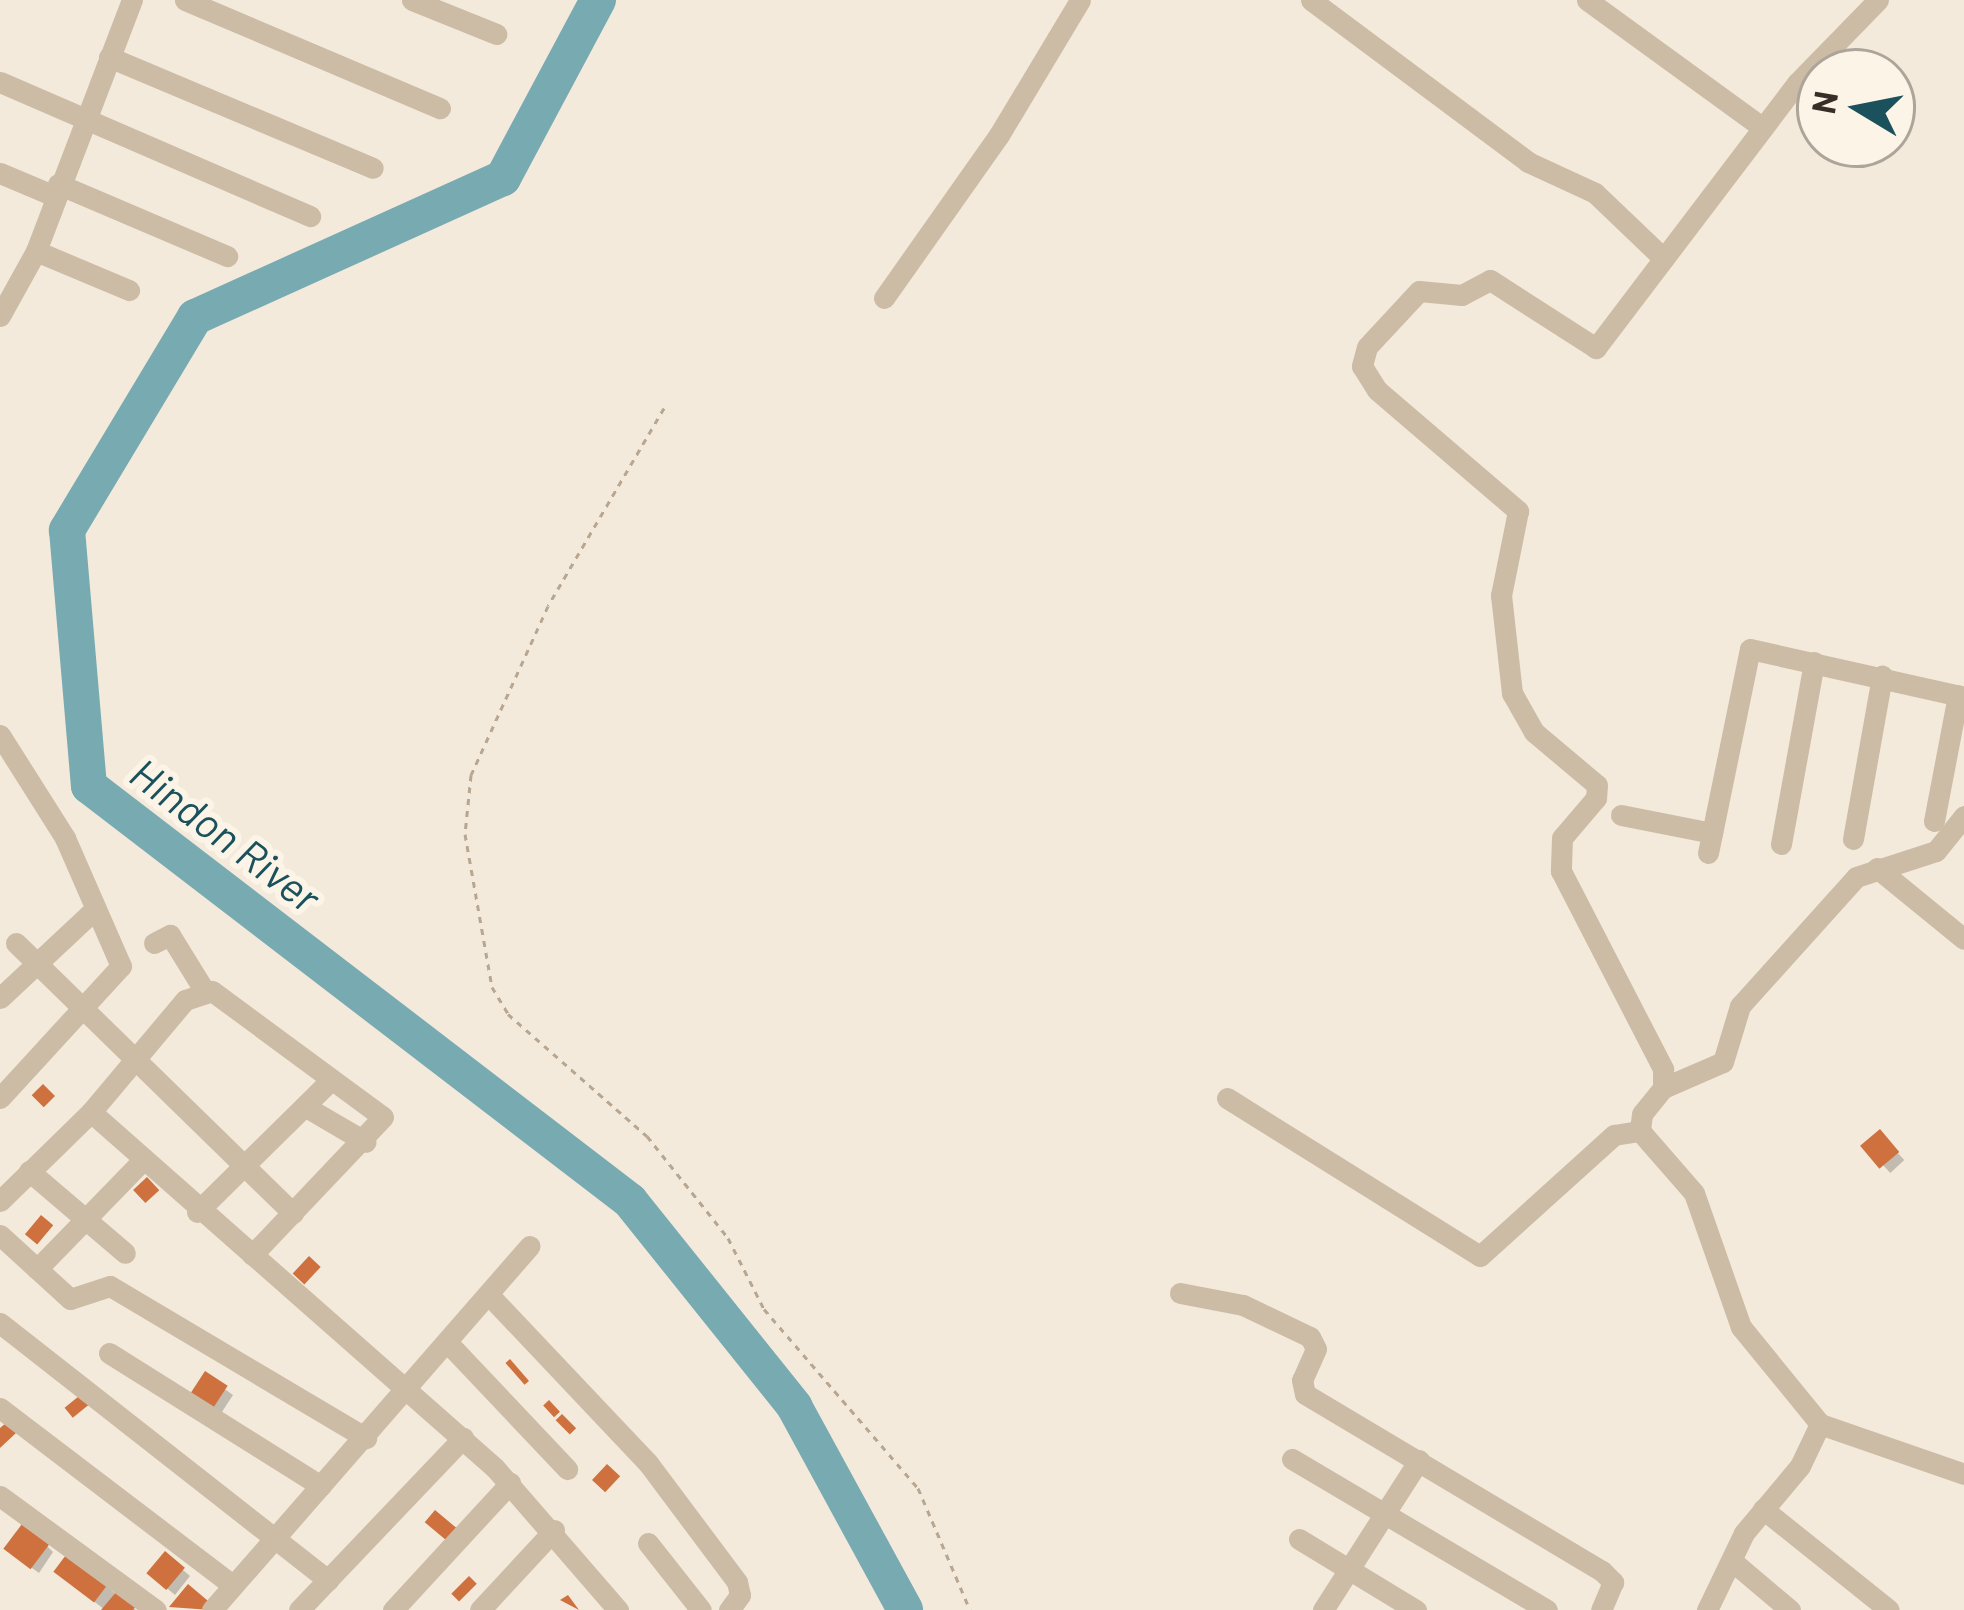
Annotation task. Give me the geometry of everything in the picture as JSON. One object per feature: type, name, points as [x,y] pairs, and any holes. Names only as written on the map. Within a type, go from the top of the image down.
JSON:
[{"type":"street","points":[[0,316],[36,250],[82,118],[133,0]]},
{"type":"street","points":[[185,0],[440,107]]},
{"type":"street","points":[[412,0],[496,34]]},
{"type":"street","points":[[884,298],[999,135],[1080,0]]},
{"type":"street","points":[[1311,0],[1528,162],[1595,193],[1664,260]]},
{"type":"street","points":[[1587,0],[1762,127]]},
{"type":"street","points":[[1663,1088],[1663,1069],[1627,986],[1561,871],[1562,838],[1597,798],[1598,785],[1534,732],[1512,693],[1501,595],[1518,512],[1377,391],[1362,366],[1367,347],[1419,291],[1462,295],[1490,280],[1571,339],[1596,348],[1762,127],[1878,0]]},
{"type":"street","points":[[109,57],[373,168]]},
{"type":"street","points":[[0,82],[310,216]]},
{"type":"street","points":[[0,173],[227,256]]},
{"type":"street","points":[[36,250],[129,290]]},
{"type":"street","points":[[1621,814],[1710,843],[1747,654],[1757,647],[1961,696],[1934,821]]},
{"type":"street","points":[[1781,844],[1814,662]]},
{"type":"street","points":[[1853,838],[1882,676]]},
{"type":"street","points":[[0,734],[64,838],[121,966],[90,1008],[0,1098]]},
{"type":"street","points":[[1964,816],[1936,850],[1877,868],[1850,884],[1741,1006],[1723,1062],[1663,1088],[1642,1114],[1640,1132],[1694,1193],[1741,1327],[1820,1424],[1964,1474]]},
{"type":"street","points":[[1877,868],[1964,939]]},
{"type":"street","points":[[0,998],[93,910]]},
{"type":"street","points":[[154,943],[170,935],[204,990],[330,1081],[379,1109],[379,1129],[252,1256]]},
{"type":"street","points":[[16,943],[90,1008],[133,1057],[293,1213]]},
{"type":"street","points":[[0,1202],[91,1112],[184,1000],[204,990]]},
{"type":"street","points":[[197,1212],[249,1168],[330,1081]]},
{"type":"street","points":[[1227,1098],[1480,1256],[1614,1135],[1640,1132]]},
{"type":"street","points":[[306,1107],[366,1142]]},
{"type":"street","points":[[91,1112],[197,1212],[463,1438],[554,1530],[618,1610]]},
{"type":"street","points":[[37,1269],[142,1161]]},
{"type":"street","points":[[29,1172],[125,1252]]},
{"type":"street","points":[[0,1234],[70,1299],[110,1286],[365,1438]]},
{"type":"street","points":[[212,1610],[530,1246]]},
{"type":"street","points":[[1180,1293],[1243,1305],[1310,1337],[1316,1349],[1302,1380],[1305,1394],[1610,1577],[1601,1610]]},
{"type":"street","points":[[489,1295],[648,1463],[737,1582],[740,1594],[729,1610]]},
{"type":"street","points":[[0,1323],[276,1534],[328,1580]]},
{"type":"street","points":[[447,1342],[567,1469]]},
{"type":"street","points":[[109,1353],[321,1486]]},
{"type":"street","points":[[0,1408],[232,1585]]},
{"type":"street","points":[[1707,1610],[1763,1509],[1808,1455],[1820,1424]]},
{"type":"street","points":[[299,1610],[463,1438]]},
{"type":"street","points":[[1292,1459],[1546,1610]]},
{"type":"street","points":[[1324,1610],[1419,1460]]},
{"type":"street","points":[[393,1610],[510,1483]]},
{"type":"street","points":[[0,1496],[157,1610]]},
{"type":"street","points":[[1763,1509],[1889,1610]]},
{"type":"street","points":[[480,1610],[554,1530]]},
{"type":"street","points":[[1299,1539],[1416,1610]]},
{"type":"street","points":[[648,1544],[701,1610]]},
{"type":"street","points":[[1732,1562],[1790,1610]]},
{"type":"path","points":[[664,408],[548,606],[471,775],[466,834],[491,987],[508,1014],[647,1136],[728,1238],[764,1309],[918,1488],[970,1610]]},
{"type":"building","points":[[43,1084],[55,1096],[44,1107],[32,1095]]},
{"type":"building","points":[[1880,1129],[1899,1152],[1879,1169],[1860,1146]]},
{"type":"building","points":[[147,1177],[159,1190],[145,1203],[133,1190]]},
{"type":"building","points":[[41,1215],[53,1225],[37,1244],[25,1234]]},
{"type":"building","points":[[309,1256],[321,1267],[304,1284],[293,1274]]},
{"type":"building","points":[[510,1359],[529,1381],[524,1385],[505,1363]]},
{"type":"building","points":[[205,1371],[228,1386],[212,1410],[189,1395]]},
{"type":"building","points":[[84,1392],[92,1402],[73,1418],[65,1408]]},
{"type":"building","points":[[549,1400],[560,1412],[554,1417],[543,1405]]},
{"type":"building","points":[[562,1414],[576,1428],[570,1435],[556,1420]]},
{"type":"building","points":[[6,1423],[16,1433],[0,1448],[0,1428]]},
{"type":"building","points":[[607,1464],[620,1476],[605,1492],[592,1480]]},
{"type":"building","points":[[435,1510],[461,1532],[451,1544],[425,1522]]},
{"type":"building","points":[[22,1524],[49,1544],[30,1569],[3,1549]]},
{"type":"building","points":[[69,1551],[110,1582],[94,1602],[53,1572]]},
{"type":"building","points":[[165,1551],[185,1568],[166,1590],[146,1573]]},
{"type":"building","points":[[469,1576],[477,1584],[459,1601],[451,1594]]},
{"type":"building","points":[[188,1584],[214,1606],[211,1610],[169,1607]]},
{"type":"building","points":[[117,1591],[136,1606],[133,1610],[101,1610]]},
{"type":"waterway","name":"Hindon River","points":[[598,0],[503,178],[195,317],[67,530],[89,786],[630,1201],[794,1406],[905,1610]]}]
